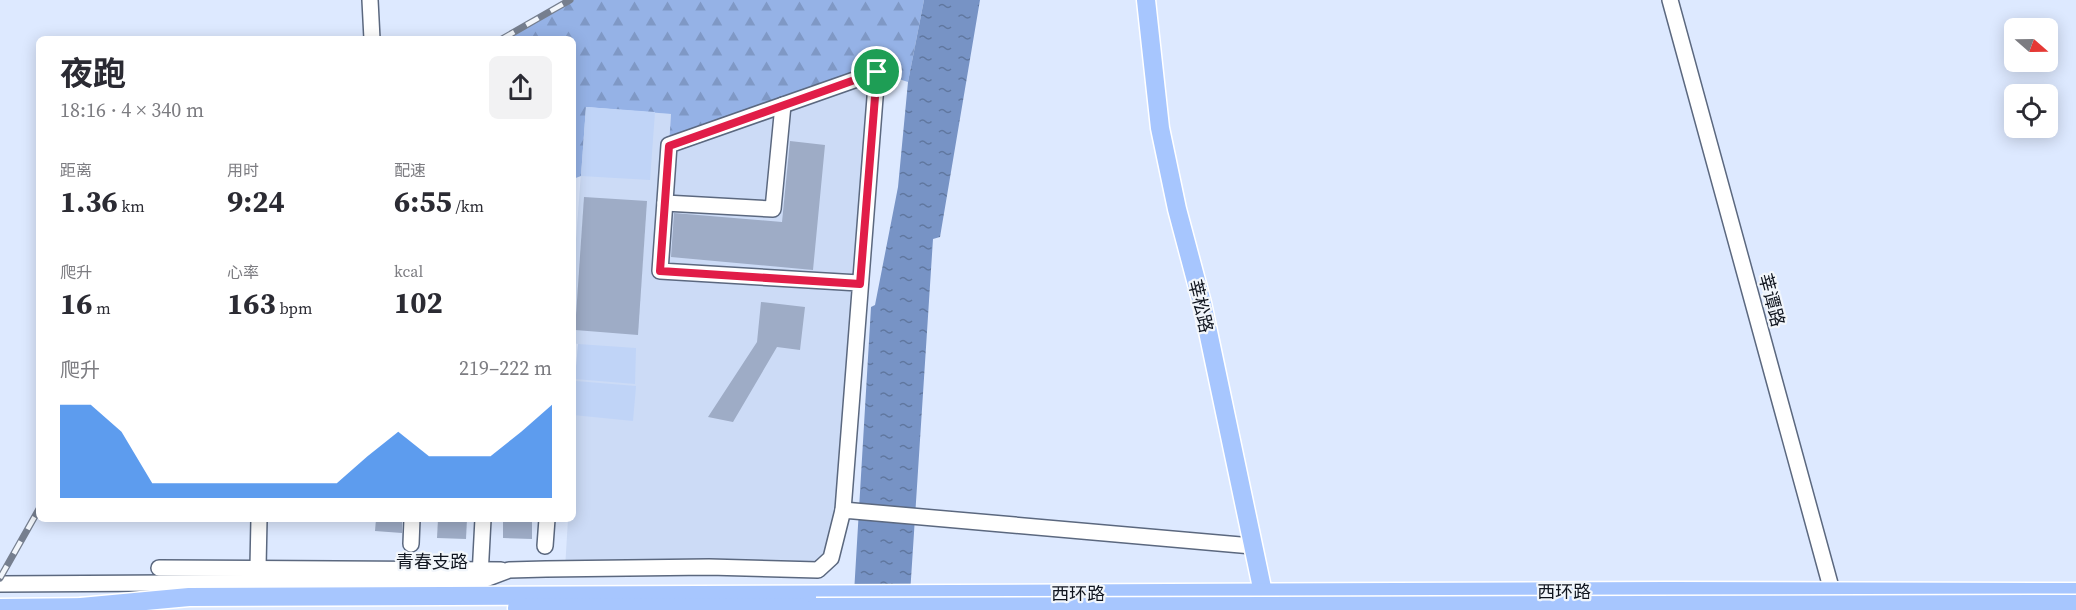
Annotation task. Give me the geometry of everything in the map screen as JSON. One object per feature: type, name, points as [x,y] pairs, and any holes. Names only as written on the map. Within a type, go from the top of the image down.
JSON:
[{"type":"main road","name":"莘松路","points":[[1146,0],[1160,128],[1177,209],[1202,303],[1267,610]]},
{"type":"main road","name":"西环路","points":[[81,607],[189,597],[1263,592],[1835,601],[2076,592]]},
{"type":"main road","points":[[0,608],[2076,604]]},
{"type":"street","points":[[370,0],[372,36]]},
{"type":"street","name":"莘谭路","points":[[1670,0],[1835,601]]},
{"type":"street","name":"青春支路","points":[[0,584],[480,574],[509,570],[686,567],[818,570],[831,558],[849,511],[860,284],[877,72],[783,105]]},
{"type":"street","points":[[665,203],[772,209],[783,105],[669,146],[660,271],[860,284]]},
{"type":"street","points":[[849,511],[1252,546]]},
{"type":"street","points":[[258,567],[259,522]]},
{"type":"street","points":[[411,544],[412,522]]},
{"type":"street","points":[[159,568],[258,567],[480,574],[483,522]]},
{"type":"street","points":[[545,546],[546,522]]},
{"type":"shaded area","points":[[877,72],[843,510],[827,564],[565,569],[568,522],[576,522],[578,344],[576,344],[576,239],[586,107],[671,114],[669,145]]},
{"type":"shaded area","points":[[586,107],[655,112],[650,180],[581,176]]},
{"type":"shaded area","points":[[578,344],[636,348],[635,384],[576,379]]},
{"type":"shaded area","points":[[576,381],[636,386],[633,421],[576,415]]},
{"type":"green space","points":[[570,0],[924,0],[908,82],[877,72],[669,145],[671,114],[586,107],[581,176],[576,178],[576,36],[507,36]]},
{"type":"water","points":[[924,0],[980,0],[940,237],[933,239],[909,610],[853,610],[871,307],[875,305],[898,187],[908,82]]},
{"type":"building","points":[[790,141],[825,145],[813,270],[671,257],[674,213],[782,222]]},
{"type":"building","points":[[584,197],[647,201],[638,335],[576,330]]},
{"type":"building","points":[[761,302],[805,307],[800,350],[777,347],[733,422],[708,417],[757,342]]},
{"type":"building","points":[[376,522],[402,522],[402,533],[375,531]]},
{"type":"building","points":[[438,522],[467,522],[466,539],[437,538]]},
{"type":"building","points":[[503,522],[532,522],[532,539],[503,538]]},
{"type":"railway","points":[[507,36],[570,0]]},
{"type":"railway","points":[[0,578],[36,514]]},
{"type":"route","points":[[877,72],[860,284],[660,271],[669,146],[877,72]]}]
